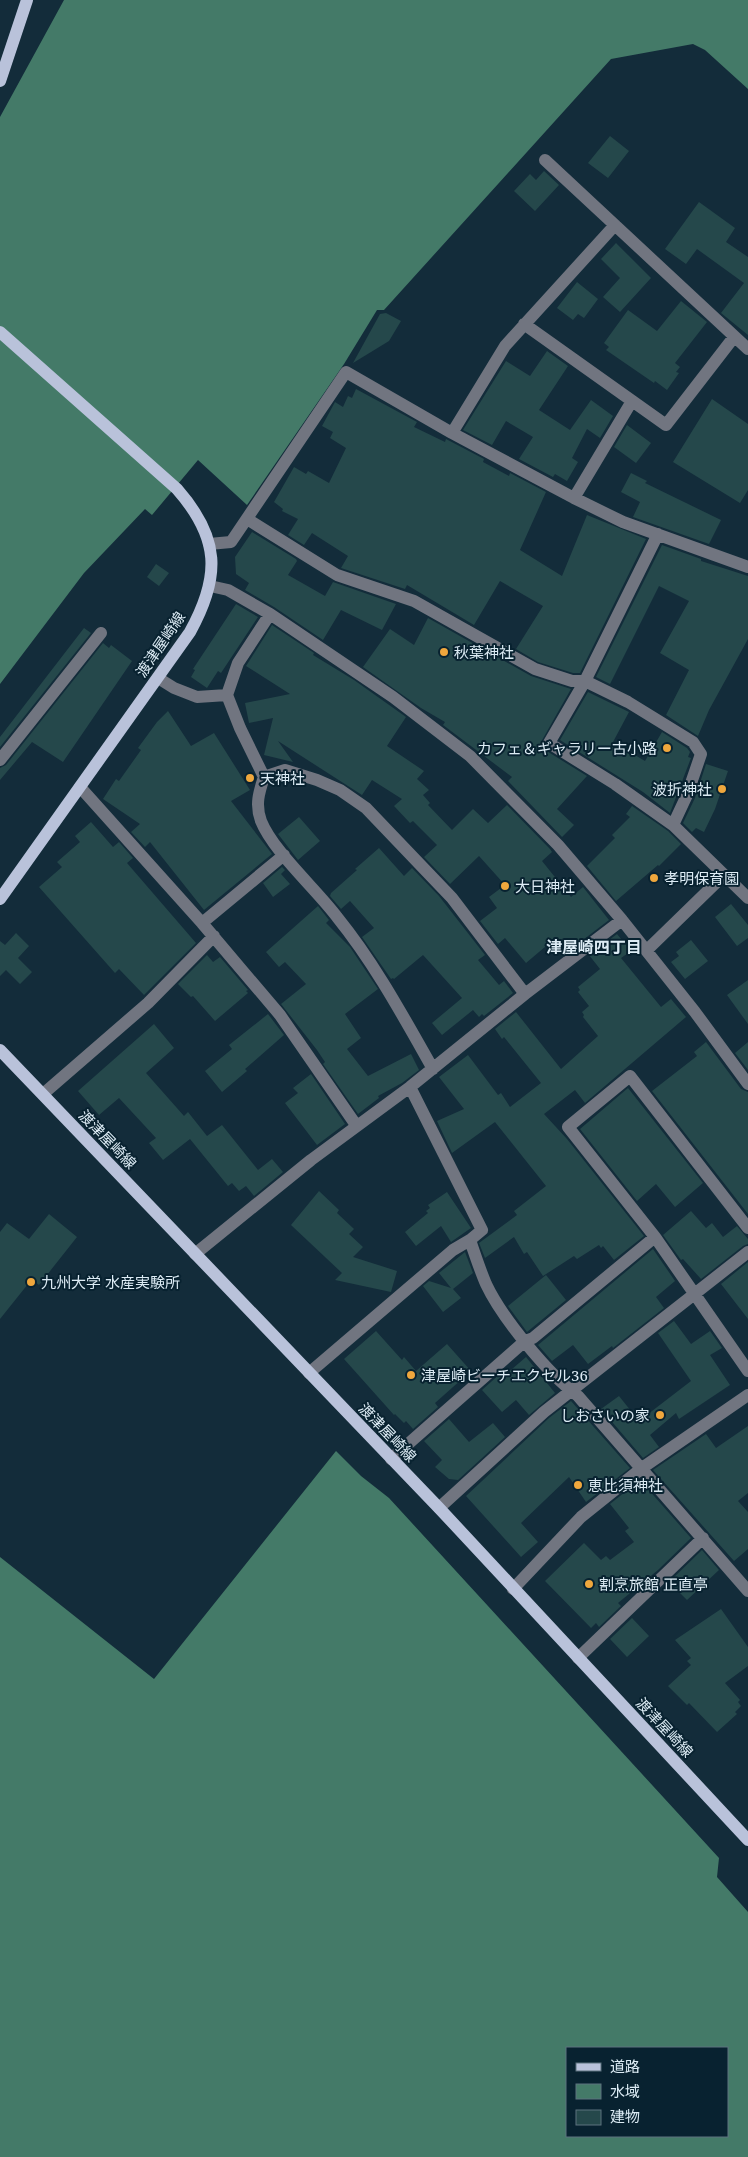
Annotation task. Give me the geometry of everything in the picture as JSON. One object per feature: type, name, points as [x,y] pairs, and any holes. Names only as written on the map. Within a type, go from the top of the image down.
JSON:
[{"type":"main road","points":[[0,81],[27,0]]},
{"type":"main road","name":"渡津屋崎線","points":[[0,332],[177,489],[193,507],[204,526],[212,564],[210,586],[202,610],[190,632],[0,899]]},
{"type":"main road","name":"渡津屋崎線","points":[[0,1050],[439,1508],[748,1840]]},
{"type":"street","points":[[546,160],[748,349]]},
{"type":"street","points":[[452,433],[505,346],[615,225]]},
{"type":"street","points":[[524,324],[666,425],[734,337]]},
{"type":"street","points":[[209,544],[231,542],[346,372],[452,433],[623,522],[748,567]]},
{"type":"street","points":[[574,498],[632,401]]},
{"type":"street","points":[[247,519],[337,575],[414,601],[535,669],[572,682],[586,681],[628,702],[693,742],[701,754],[687,795],[673,825]]},
{"type":"street","points":[[658,534],[586,681],[549,743],[615,784],[673,825],[723,876],[748,897]]},
{"type":"street","points":[[210,586],[228,590],[270,614],[393,697],[470,756],[558,845],[622,920],[695,1012],[748,1084]]},
{"type":"street","points":[[270,614],[238,663],[227,695],[240,728],[264,777],[258,793],[257,808],[261,822],[270,838],[337,916],[366,955],[390,992],[432,1069]]},
{"type":"street","points":[[0,760],[101,633]]},
{"type":"street","points":[[158,678],[174,688],[197,697],[227,695]]},
{"type":"street","points":[[264,777],[285,770],[293,772],[340,790],[366,808],[452,898],[525,994]]},
{"type":"street","points":[[80,787],[214,936],[280,1015],[356,1125]]},
{"type":"street","points":[[202,923],[284,855]]},
{"type":"street","points":[[647,950],[723,876]]},
{"type":"street","points":[[195,1254],[231,1222],[356,1125],[410,1087],[525,994],[622,920]]},
{"type":"street","points":[[43,1094],[148,1003],[214,936]]},
{"type":"street","points":[[748,1228],[630,1076],[568,1127],[655,1237],[748,1371]]},
{"type":"street","points":[[309,1373],[453,1250],[482,1230],[410,1087]]},
{"type":"street","points":[[391,1459],[525,1341],[533,1338],[655,1237]]},
{"type":"street","points":[[470,1240],[486,1284],[508,1320],[642,1468],[748,1591]]},
{"type":"street","points":[[439,1508],[570,1390],[748,1252]]},
{"type":"street","points":[[513,1589],[581,1517],[642,1468],[748,1395]]},
{"type":"street","points":[[578,1658],[702,1538]]},
{"type":"water","points":[[64,0],[748,0],[748,89],[705,50],[693,44],[611,59],[384,310],[377,310],[344,364],[247,505],[198,460],[152,515],[145,509],[84,573],[0,684],[0,117]]},
{"type":"water","points":[[336,1451],[361,1476],[389,1498],[719,1858],[717,1877],[748,1912],[748,2157],[0,2157],[0,1557],[154,1679]]},
{"type":"building","points":[[610,136],[629,151],[608,178],[588,163]]},
{"type":"building","points":[[544,171],[559,185],[535,211],[514,191],[530,174],[536,180]]},
{"type":"building","points":[[699,202],[735,228],[726,242],[748,257],[748,335],[721,313],[744,283],[697,249],[686,264],[665,249]]},
{"type":"building","points":[[616,243],[651,278],[620,312],[603,297],[620,278],[601,259]]},
{"type":"building","points":[[577,282],[598,299],[584,318],[578,314],[573,320],[557,308]]},
{"type":"building","points":[[681,301],[707,322],[675,363],[680,367],[676,372],[679,373],[667,390],[606,350],[609,347],[604,343],[628,310],[657,331]]},
{"type":"building","points":[[386,313],[401,321],[389,341],[353,363],[380,314]]},
{"type":"building","points":[[547,351],[568,366],[539,410],[570,430],[591,400],[613,416],[600,438],[587,429],[572,458],[578,462],[567,481],[555,474],[553,477],[519,459],[533,437],[506,421],[492,445],[463,430],[506,361],[530,376]]},
{"type":"building","points":[[356,389],[417,422],[414,427],[445,442],[446,439],[484,459],[483,462],[509,476],[510,473],[546,492],[520,550],[562,576],[587,515],[646,539],[580,673],[573,673],[538,662],[516,649],[543,606],[500,581],[474,625],[407,585],[405,589],[341,568],[348,556],[312,533],[304,545],[288,535],[298,519],[282,511],[283,509],[274,502],[294,467],[306,474],[308,471],[329,483],[346,448],[330,438],[333,432],[322,426],[335,402],[343,407],[348,396],[352,398]]},
{"type":"building","points":[[712,399],[748,424],[748,490],[740,503],[673,462]]},
{"type":"building","points":[[627,425],[651,443],[636,463],[614,447]]},
{"type":"building","points":[[631,473],[647,481],[645,483],[721,520],[709,544],[633,517],[640,502],[621,492]]},
{"type":"building","points":[[252,532],[296,559],[297,561],[288,575],[325,596],[333,582],[396,604],[382,630],[341,610],[323,640],[245,590],[249,583],[236,574],[235,557]]},
{"type":"building","points":[[662,545],[701,559],[701,561],[748,576],[748,639],[709,710],[698,736],[666,715],[689,670],[660,653],[689,601],[659,586],[610,684],[596,677]]},
{"type":"building","points":[[156,564],[169,573],[159,586],[147,577]]},
{"type":"building","points":[[236,604],[258,617],[221,673],[218,671],[207,688],[191,677],[195,670],[193,669]]},
{"type":"building","points":[[428,618],[531,676],[571,689],[541,742],[545,750],[587,776],[557,809],[574,825],[562,837],[508,781],[512,777],[443,725],[445,722],[421,708],[363,667],[390,629],[414,645]]},
{"type":"building","points":[[272,625],[314,653],[313,655],[354,680],[406,717],[387,746],[424,771],[417,779],[429,790],[423,795],[430,803],[428,805],[452,830],[473,809],[488,823],[507,805],[550,849],[552,852],[542,861],[571,897],[583,887],[609,920],[562,956],[552,941],[526,963],[505,938],[498,944],[480,921],[497,908],[489,897],[505,885],[479,856],[450,884],[424,857],[437,845],[413,821],[410,823],[394,806],[402,799],[372,780],[362,795],[278,741],[293,762],[264,755],[273,718],[249,723],[245,703],[290,694],[246,666]]},
{"type":"building","points":[[84,628],[91,633],[0,747],[0,737]]},
{"type":"building","points":[[103,643],[109,648],[111,645],[132,661],[63,762],[32,742],[0,780],[0,768],[6,765]]},
{"type":"building","points":[[588,692],[629,712],[613,742],[645,761],[662,732],[687,748],[690,752],[688,757],[691,758],[670,813],[643,792],[560,740]]},
{"type":"building","points":[[168,711],[191,746],[214,733],[250,790],[231,801],[272,854],[204,910],[150,842],[145,847],[131,832],[140,824],[103,799],[116,779],[119,781],[141,750],[138,748],[157,722]]},
{"type":"building","points":[[706,764],[728,771],[715,809],[704,832],[696,828],[692,832],[683,823],[695,798]]},
{"type":"building","points":[[632,806],[668,831],[681,844],[659,866],[616,901],[587,866],[615,838],[612,835],[630,817],[626,814]]},
{"type":"building","points":[[299,817],[320,841],[298,860],[278,834]]},
{"type":"building","points":[[91,822],[113,847],[119,842],[133,858],[127,863],[196,943],[144,995],[119,969],[115,973],[39,887],[62,867],[57,862],[80,842],[75,836]]},
{"type":"building","points":[[379,848],[404,876],[412,868],[439,896],[485,955],[478,960],[499,985],[504,981],[513,993],[484,1016],[482,1014],[479,1017],[473,1010],[442,1035],[432,1023],[462,998],[423,955],[394,979],[391,979],[362,937],[374,928],[350,901],[341,909],[330,896],[357,870],[355,869]]},
{"type":"building","points":[[282,867],[285,870],[281,874],[290,884],[273,897],[263,883]]},
{"type":"building","points":[[731,904],[748,925],[748,938],[737,946],[715,917]]},
{"type":"building","points":[[318,906],[329,920],[326,923],[350,947],[378,989],[345,1014],[361,1038],[347,1049],[368,1076],[411,1054],[419,1070],[402,1083],[378,1096],[379,1098],[358,1114],[323,1064],[325,1062],[317,1050],[281,1004],[306,984],[285,962],[279,967],[266,952]]},
{"type":"building","points":[[16,933],[29,946],[18,958],[32,972],[20,984],[6,970],[0,976],[0,941],[5,945]]},
{"type":"building","points":[[617,934],[631,951],[621,958],[661,1007],[671,999],[686,1017],[585,1103],[575,1090],[544,1114],[567,1139],[644,1236],[614,1260],[603,1246],[601,1248],[599,1245],[577,1259],[574,1256],[543,1276],[527,1252],[524,1254],[514,1237],[485,1258],[479,1243],[517,1215],[514,1211],[546,1186],[495,1122],[452,1153],[437,1121],[464,1109],[439,1077],[468,1055],[498,1095],[501,1093],[510,1107],[541,1083],[504,1037],[502,1039],[495,1029],[516,1012],[561,1069],[598,1036],[583,1017],[582,1012],[589,1006],[578,992],[580,990],[578,987],[600,969],[589,955]]},
{"type":"building","points":[[691,940],[708,961],[685,979],[671,962],[679,956],[676,952]]},
{"type":"building","points":[[207,955],[213,962],[220,957],[248,990],[246,991],[248,993],[215,1021],[193,996],[191,997],[178,984]]},
{"type":"building","points":[[748,980],[748,1024],[727,995]]},
{"type":"building","points":[[268,1014],[284,1035],[222,1092],[205,1071],[232,1049],[229,1045]]},
{"type":"building","points":[[154,1024],[174,1048],[146,1073],[184,1116],[188,1112],[207,1136],[222,1125],[258,1170],[272,1159],[283,1172],[254,1196],[246,1186],[239,1191],[232,1183],[228,1186],[190,1139],[163,1160],[149,1143],[156,1138],[119,1098],[99,1115],[78,1091]]},
{"type":"building","points":[[706,1042],[741,1089],[748,1092],[748,1214],[652,1091],[697,1056],[694,1052]]},
{"type":"building","points":[[748,1042],[748,1070],[735,1053]]},
{"type":"building","points":[[311,1074],[345,1124],[317,1145],[285,1103],[298,1093],[293,1088]]},
{"type":"building","points":[[628,1088],[703,1183],[675,1207],[656,1184],[637,1201],[580,1129]]},
{"type":"building","points":[[319,1191],[339,1210],[337,1213],[354,1229],[349,1234],[363,1247],[353,1257],[397,1271],[391,1292],[335,1280],[342,1273],[291,1225]]},
{"type":"building","points":[[447,1192],[471,1228],[451,1242],[441,1226],[416,1246],[405,1232],[428,1213],[426,1211],[430,1208],[428,1205]]},
{"type":"building","points":[[691,1211],[706,1228],[712,1223],[723,1237],[737,1226],[748,1239],[748,1244],[701,1279],[683,1259],[681,1260],[663,1235]]},
{"type":"building","points":[[49,1214],[77,1237],[39,1285],[32,1279],[0,1319],[0,1232],[7,1223],[29,1239]]},
{"type":"building","points":[[653,1249],[675,1281],[656,1297],[664,1308],[613,1348],[612,1346],[588,1364],[573,1345],[552,1361],[538,1345]]},
{"type":"building","points":[[465,1252],[473,1273],[453,1289],[461,1298],[443,1312],[423,1286],[429,1281],[451,1288],[439,1273]]},
{"type":"building","points":[[748,1262],[748,1319],[721,1284]]},
{"type":"building","points":[[546,1275],[566,1300],[527,1332],[508,1306]]},
{"type":"building","points":[[674,1321],[691,1344],[710,1331],[722,1348],[710,1355],[730,1385],[679,1419],[676,1413],[650,1435],[659,1447],[643,1458],[601,1409],[619,1396],[639,1421],[691,1381],[658,1333]]},
{"type":"building","name":"津屋崎ビーチエクセル36","points":[[376,1331],[402,1360],[404,1357],[416,1371],[447,1344],[471,1371],[435,1403],[438,1407],[413,1429],[406,1421],[404,1423],[394,1415],[344,1359]]},
{"type":"building","points":[[526,1357],[555,1393],[529,1415],[516,1400],[502,1412],[482,1390],[501,1373],[504,1376]]},
{"type":"building","points":[[571,1401],[630,1468],[586,1502],[569,1477],[521,1523],[538,1542],[521,1557],[466,1496],[549,1418]]},
{"type":"building","points":[[449,1419],[469,1442],[493,1423],[505,1437],[458,1480],[449,1479],[435,1467],[442,1460],[424,1441]]},
{"type":"building","points":[[748,1426],[748,1493],[738,1501],[748,1512],[748,1549],[734,1561],[653,1470],[706,1434],[716,1448]]},
{"type":"building","points":[[640,1480],[691,1538],[658,1570],[618,1603],[621,1606],[599,1627],[596,1623],[591,1628],[545,1581],[584,1543],[601,1560],[606,1556],[610,1560],[634,1542],[625,1531],[629,1528],[610,1504]]},
{"type":"building","points":[[702,1550],[719,1570],[687,1600],[669,1582]]},
{"type":"building","points":[[721,1609],[748,1647],[748,1666],[725,1683],[740,1700],[738,1702],[741,1706],[735,1712],[737,1714],[717,1732],[689,1703],[687,1705],[668,1686],[691,1665],[687,1661],[691,1658],[675,1640]]},
{"type":"building","points":[[632,1618],[649,1636],[627,1657],[610,1639]]},
{"type":"place","name":"秋葉神社","points":[[444,652]]},
{"type":"place","name":"カフェ＆ギャラリー古小路","points":[[667,748]]},
{"type":"place","name":"天神社","points":[[250,778]]},
{"type":"place","name":"波折神社","points":[[722,789]]},
{"type":"place","name":"孝明保育園","points":[[654,878]]},
{"type":"place","name":"大日神社","points":[[505,886]]},
{"type":"place","name":"九州大学 水産実験所","points":[[31,1282]]},
{"type":"place","name":"津屋崎ビーチエクセル36","points":[[411,1375]]},
{"type":"place","name":"しおさいの家","points":[[660,1415]]},
{"type":"place","name":"恵比須神社","points":[[578,1485]]},
{"type":"place","name":"割烹旅館 正直亭","points":[[589,1584]]},
{"type":"district","name":"津屋崎四丁目","points":[[594,947]]}]
